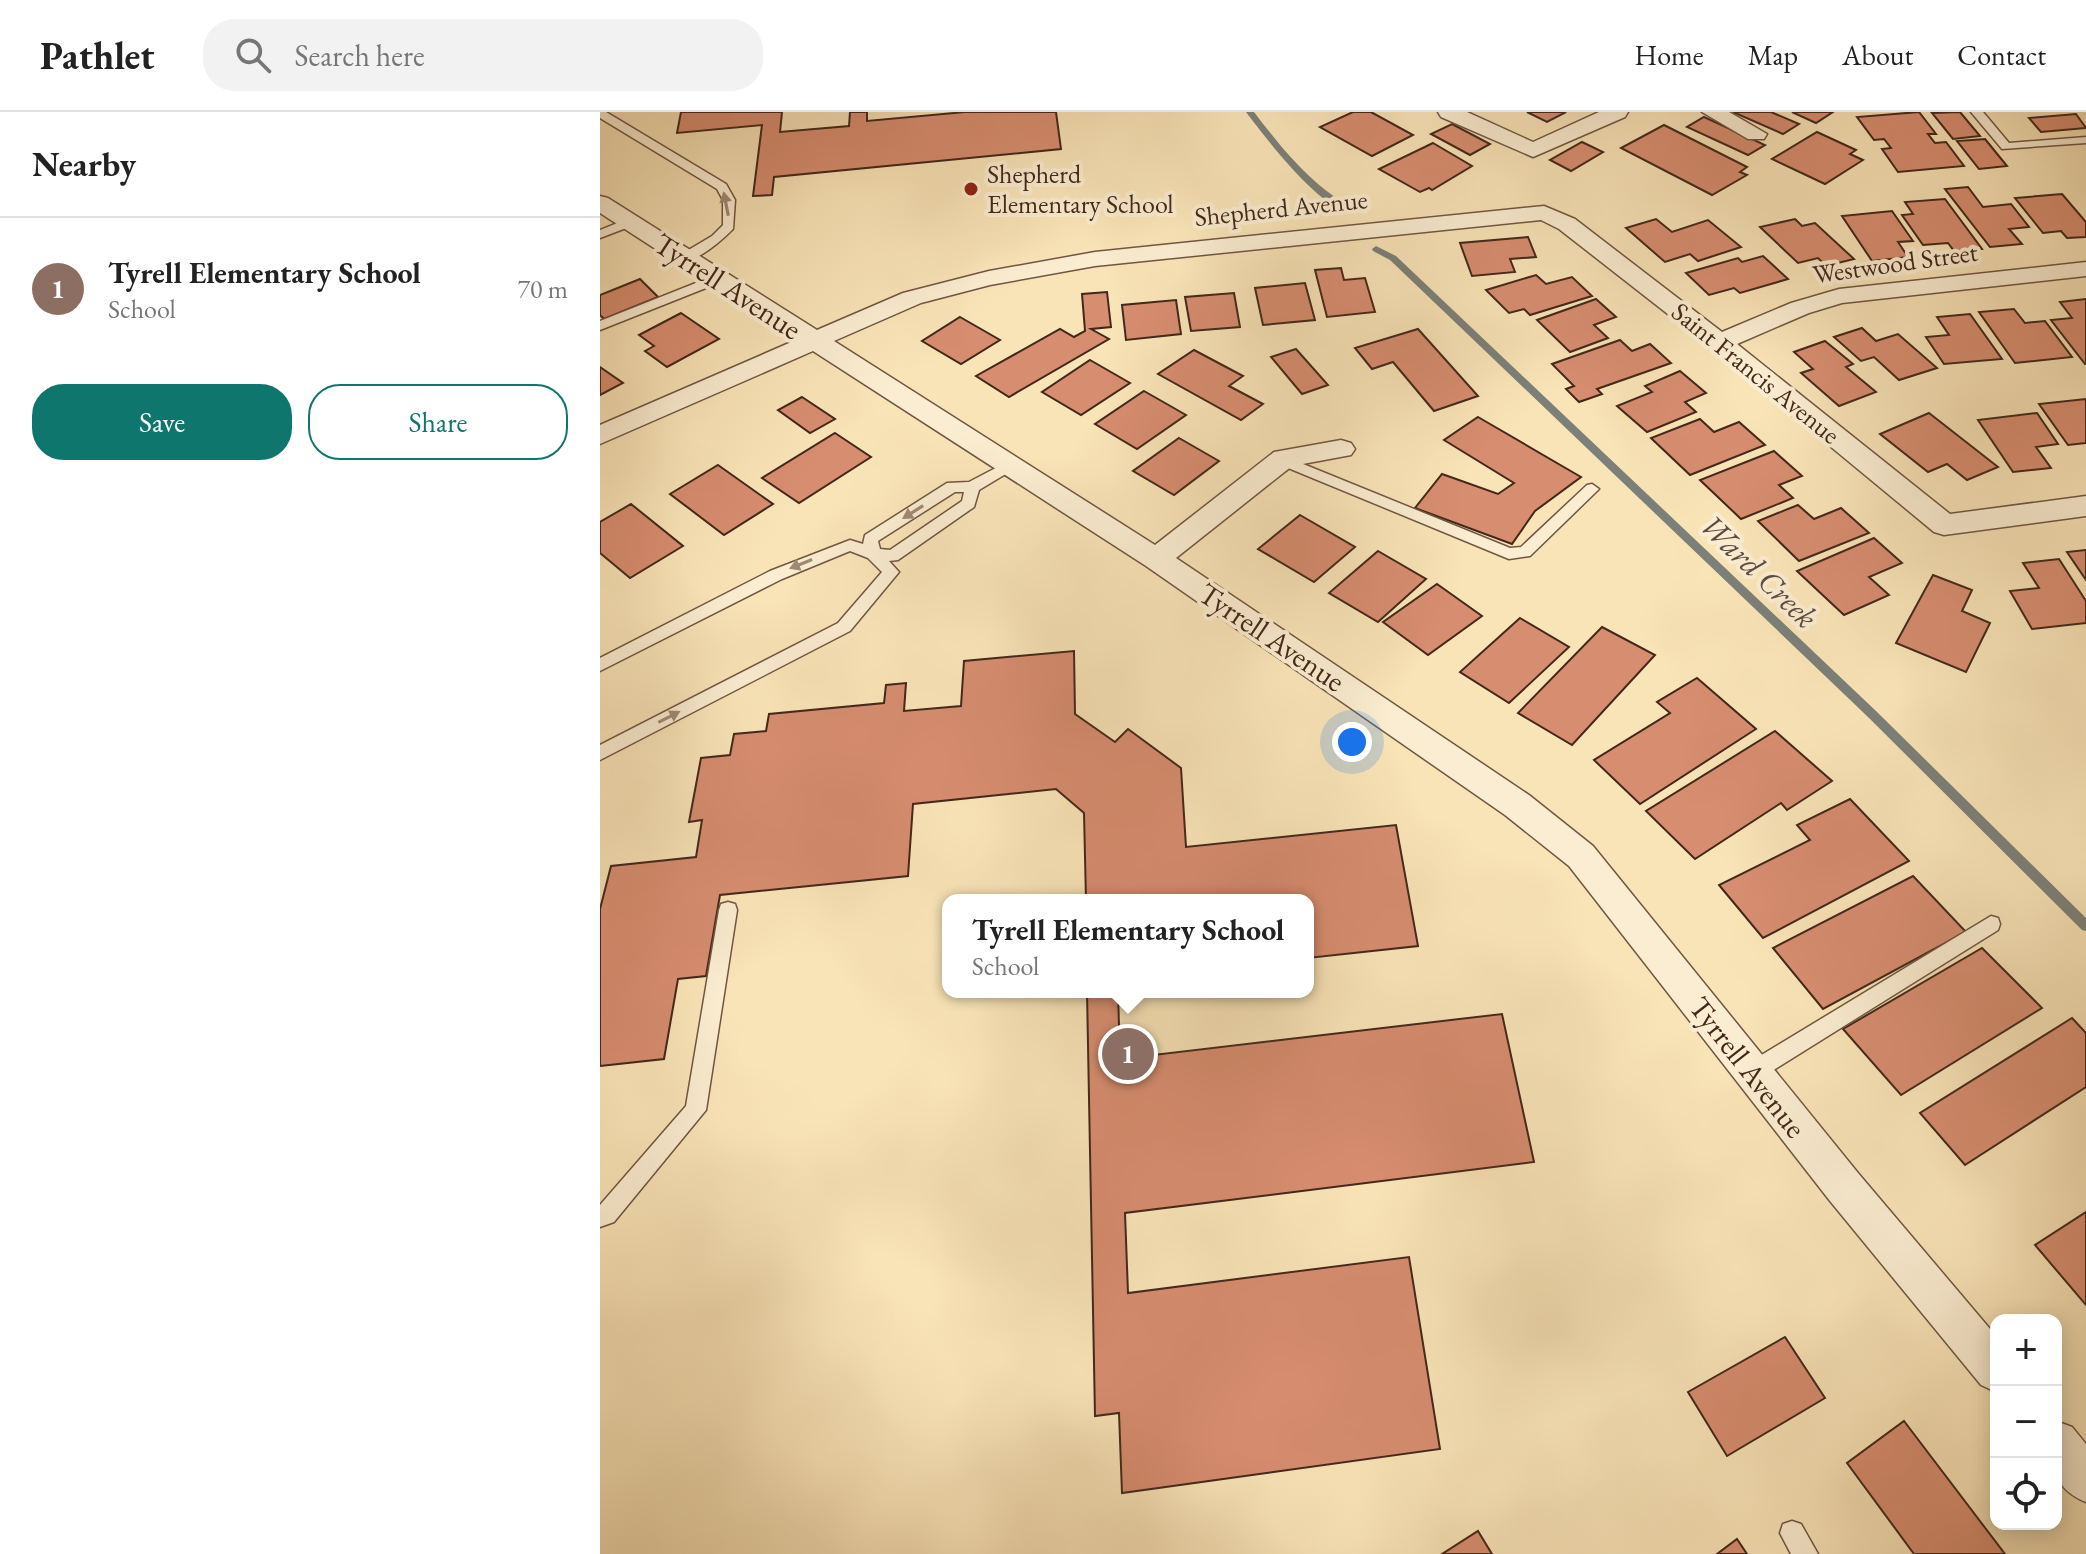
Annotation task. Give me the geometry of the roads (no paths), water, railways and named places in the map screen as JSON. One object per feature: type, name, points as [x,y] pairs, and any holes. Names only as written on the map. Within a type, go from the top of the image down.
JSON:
[{"type":"street","points":[[1449,112],[1533,150],[1617,112]]},
{"type":"street","points":[[1713,112],[1756,134]]},
{"type":"street","name":"Tyrrell Avenue","points":[[600,203],[1156,559],[1517,805],[1581,856],[1752,1072],[1990,1363]]},
{"type":"street","name":"Shepherd Avenue","points":[[600,435],[912,298],[989,278],[1095,259],[1516,213],[1544,213],[1567,224]]},
{"type":"street","name":"Saint Francis Avenue","points":[[1567,224],[1719,342],[1944,525],[2086,506]]},
{"type":"street","name":"Westwood Street","points":[[1719,342],[1800,308],[1839,296],[2086,269]]},
{"type":"street","points":[[1156,559],[1281,460],[1341,449]]},
{"type":"street","points":[[2062,1450],[2086,1479]]},
{"type":"lane","points":[[1977,112],[2006,147],[2086,140]]},
{"type":"lane","points":[[600,113],[722,187],[729,200],[729,226],[716,239],[684,258]]},
{"type":"lane","points":[[600,234],[630,222]]},
{"type":"lane","points":[[600,326],[716,279]]},
{"type":"lane","points":[[1281,460],[1509,554],[1525,552],[1592,489]]},
{"type":"lane","points":[[600,753],[844,627],[891,572],[873,554],[870,539],[952,487],[972,487],[1009,466]]},
{"type":"lane","points":[[600,665],[776,575],[850,545],[873,554],[893,556],[969,503],[972,487]]},
{"type":"lane","points":[[600,1216],[606,1215],[696,1110],[728,910]]},
{"type":"lane","points":[[1752,1072],[1991,924]]},
{"type":"lane","points":[[1792,1533],[1806,1554]]},
{"type":"waterway","name":"Ward Creek","points":[[1250,112],[1308,180],[1351,211]]},
{"type":"waterway","name":"Ward Creek","points":[[1376,249],[1393,258],[1872,714],[2086,926]]},
{"type":"place","name":"Shepherd Elementary School","points":[[971,189]]},
{"type":"place","name":"Tyrell Elementary School","points":[[1128,1054]]}]
